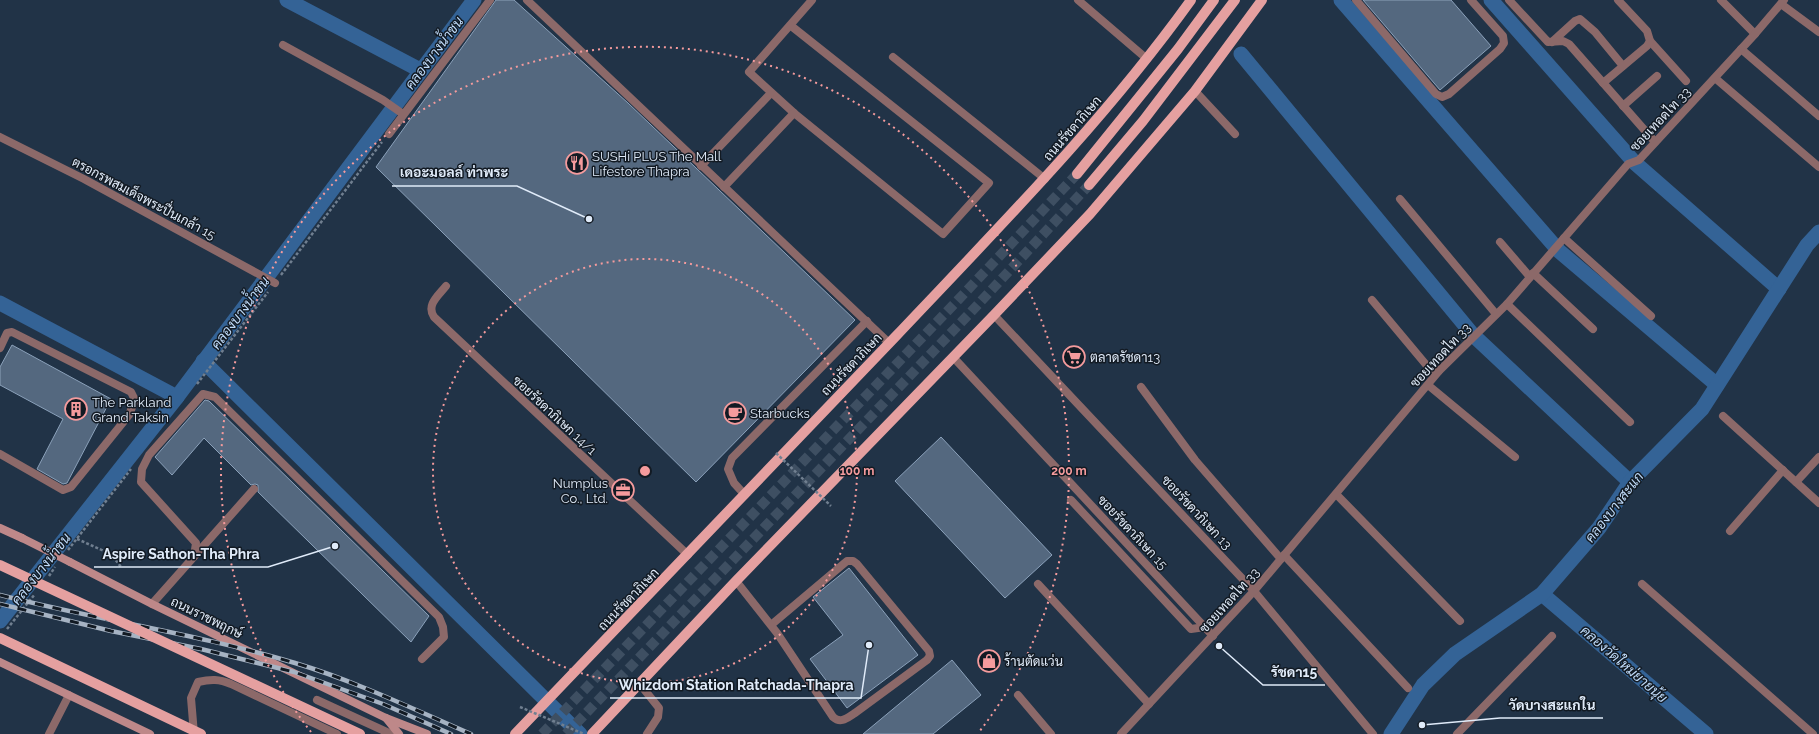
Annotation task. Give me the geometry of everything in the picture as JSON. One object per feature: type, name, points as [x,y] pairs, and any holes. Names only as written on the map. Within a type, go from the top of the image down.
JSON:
[{"type":"main road","name":"ถนนรัชดาภิเษก","points":[[515,734],[688,555],[1045,179],[1115,99],[1191,0]]},
{"type":"main road","points":[[1077,174],[1173,55],[1214,0]]},
{"type":"main road","points":[[1089,185],[1143,121],[1235,0]]},
{"type":"main road","points":[[592,734],[639,683],[953,358],[1118,183],[1195,91],[1262,0]]},
{"type":"main road","name":"ถนนราชพฤกษ์","points":[[0,528],[386,718],[399,734]]},
{"type":"main road","points":[[0,565],[360,734]]},
{"type":"main road","points":[[2,635],[201,734]]},
{"type":"main road","points":[[0,662],[150,734]]},
{"type":"main road","points":[[386,718],[427,734]]},
{"type":"street","points":[[389,134],[402,114],[490,0]]},
{"type":"street","points":[[527,0],[889,343]]},
{"type":"street","points":[[790,25],[989,183],[943,234],[794,113],[749,72],[790,25],[812,0]]},
{"type":"street","points":[[1078,0],[1147,59]]},
{"type":"street","points":[[1356,0],[1436,94],[1442,97],[1466,79],[1500,49],[1504,43],[1502,36],[1471,0]]},
{"type":"street","points":[[1509,0],[1546,41],[1552,43],[1563,41],[1568,44],[1655,142]]},
{"type":"street","points":[[1618,0],[1647,31],[1650,41],[1686,81]]},
{"type":"street","points":[[1721,0],[1755,34]]},
{"type":"street","points":[[1782,2],[1819,32]]},
{"type":"street","name":"ซอยเทอดไท 33","points":[[1121,734],[1254,591],[1439,371],[1507,304],[1628,164],[1639,160],[1755,34],[1782,2]]},
{"type":"street","points":[[1552,43],[1575,21],[1580,19],[1586,22],[1623,66]]},
{"type":"street","points":[[1603,83],[1647,46],[1650,41]]},
{"type":"street","points":[[283,45],[391,105],[402,114]]},
{"type":"street","points":[[1741,49],[1819,116]]},
{"type":"street","points":[[893,57],[1045,179]]},
{"type":"street","points":[[1623,106],[1657,76]]},
{"type":"street","points":[[1714,78],[1819,167]]},
{"type":"street","points":[[1195,91],[1235,134]]},
{"type":"street","points":[[702,166],[771,93]]},
{"type":"street","points":[[724,187],[794,113]]},
{"type":"street","name":"ตรอกรพสมเด็จพระปื่นเกล้า 15","points":[[0,136],[84,179],[274,283]]},
{"type":"street","points":[[1400,199],[1496,314]]},
{"type":"street","points":[[1564,238],[1651,316]]},
{"type":"street","points":[[1500,242],[1531,275],[1593,329]]},
{"type":"street","name":"ซอยรัชดาภิเษก 14/1","points":[[446,286],[431,305],[430,312],[434,317],[688,555]]},
{"type":"street","points":[[1372,300],[1428,367],[1439,371]]},
{"type":"street","points":[[1507,304],[1630,422]]},
{"type":"street","name":"ซอยรัชดาภิเษก 13","points":[[994,315],[1254,591],[1373,734]]},
{"type":"street","points":[[745,495],[734,483],[728,469],[732,458],[867,322]]},
{"type":"street","points":[[0,348],[7,333],[12,332],[131,392],[135,400],[129,416],[71,487],[63,490],[0,454]]},
{"type":"street","name":"ซอยรัชดาภิเษก 15","points":[[953,358],[1213,636]]},
{"type":"street","points":[[1428,385],[1515,457]]},
{"type":"street","points":[[1141,387],[1195,460],[1283,557],[1408,688]]},
{"type":"street","points":[[194,556],[196,543],[142,482],[141,474],[149,455],[203,394],[215,397],[278,463],[439,617],[443,627],[444,637],[422,659]]},
{"type":"street","points":[[1723,416],[1819,503]]},
{"type":"street","points":[[1796,482],[1819,457]]},
{"type":"street","points":[[1730,531],[1782,470]]},
{"type":"street","points":[[152,604],[254,489]]},
{"type":"street","points":[[1336,494],[1460,621]]},
{"type":"street","points":[[1071,500],[1191,629],[1205,627]]},
{"type":"street","points":[[736,582],[771,625],[833,717],[838,721],[844,720],[855,713],[927,660],[930,656],[930,652],[853,561],[847,561],[771,625]]},
{"type":"street","points":[[1038,584],[1149,704]]},
{"type":"street","points":[[1642,584],[1813,734]]},
{"type":"street","points":[[1457,734],[1552,636]]},
{"type":"street","points":[[194,734],[191,698],[198,682],[210,680],[220,680],[231,684],[337,734]]},
{"type":"street","points":[[639,683],[659,708],[658,717],[647,734]]},
{"type":"street","points":[[49,734],[69,695]]},
{"type":"street","points":[[1018,695],[1051,734]]},
{"type":"street","points":[[316,700],[391,734]]},
{"type":"path","points":[[193,389],[389,134]]},
{"type":"path","points":[[776,453],[831,506]]},
{"type":"path","points":[[65,554],[135,464]]},
{"type":"path","points":[[77,539],[111,554],[121,566]]},
{"type":"path","points":[[47,578],[56,566]]},
{"type":"path","points":[[2,635],[37,590]]},
{"type":"path","points":[[520,707],[584,734]]},
{"type":"building","points":[[496,0],[514,0],[628,103],[855,320],[696,482],[376,167]]},
{"type":"building","points":[[1363,0],[1451,0],[1491,46],[1440,90]]},
{"type":"building","name":"The Parkland Grand Taksin","points":[[12,345],[111,399],[67,483],[63,484],[37,469],[63,419],[0,385],[0,367]]},
{"type":"building","points":[[205,400],[209,401],[429,616],[411,642],[258,492],[258,485],[251,485],[204,438],[172,475],[155,457]]},
{"type":"building","points":[[941,437],[1052,555],[1005,598],[895,481]]},
{"type":"building","points":[[849,568],[918,655],[847,708],[810,659],[843,635],[813,597]]},
{"type":"building","points":[[952,660],[981,695],[933,734],[863,734]]},
{"type":"waterway","points":[[287,0],[420,70]]},
{"type":"waterway","name":"คลองบางน้ำชน","points":[[0,621],[177,397],[474,0]]},
{"type":"waterway","points":[[1341,0],[1559,251],[1717,385]]},
{"type":"waterway","points":[[1491,0],[1635,163],[1779,289]]},
{"type":"waterway","points":[[1241,54],[1473,335],[1630,482]]},
{"type":"waterway","name":"คลองบางสะแก","points":[[1391,734],[1423,685],[1455,654],[1542,594],[1599,528],[1630,482],[1702,409],[1807,245],[1819,232]]},
{"type":"waterway","points":[[0,303],[177,397]]},
{"type":"waterway","points":[[203,361],[580,734]]},
{"type":"waterway","name":"คลองวัดใหม่ยายนุ้ย","points":[[1542,594],[1706,734]]},
{"type":"tunnel","points":[[542,734],[1077,174]]},
{"type":"tunnel","points":[[566,734],[971,312],[1089,185]]},
{"type":"railway","points":[[0,595],[185,635],[295,663],[340,678],[471,734]]},
{"type":"railway","points":[[0,604],[111,631],[201,649],[294,672],[383,704],[451,734]]},
{"type":"place","name":"SUSHi PLUS The Mall Lifestore Thapra","points":[[577,163]]},
{"type":"place","name":"เดอะมอลล์ ท่าพระ","points":[[589,219]]},
{"type":"place","name":"ตลาดรัชดา13","points":[[1074,357]]},
{"type":"place","name":"The Parkland Grand Taksin","points":[[76,409]]},
{"type":"place","name":"Starbucks","points":[[735,413]]},
{"type":"place","name":"Numplus Co., Ltd.","points":[[623,490]]},
{"type":"place","name":"Aspire Sathon-Tha Phra","points":[[335,546]]},
{"type":"place","name":"Whizdom Station Ratchada-Thapra","points":[[869,645]]},
{"type":"place","name":"รัชดา15","points":[[1219,646]]},
{"type":"place","name":"ร้านตัดแว่น","points":[[989,661]]},
{"type":"place","name":"วัดบางสะแกใน","points":[[1422,725]]}]
